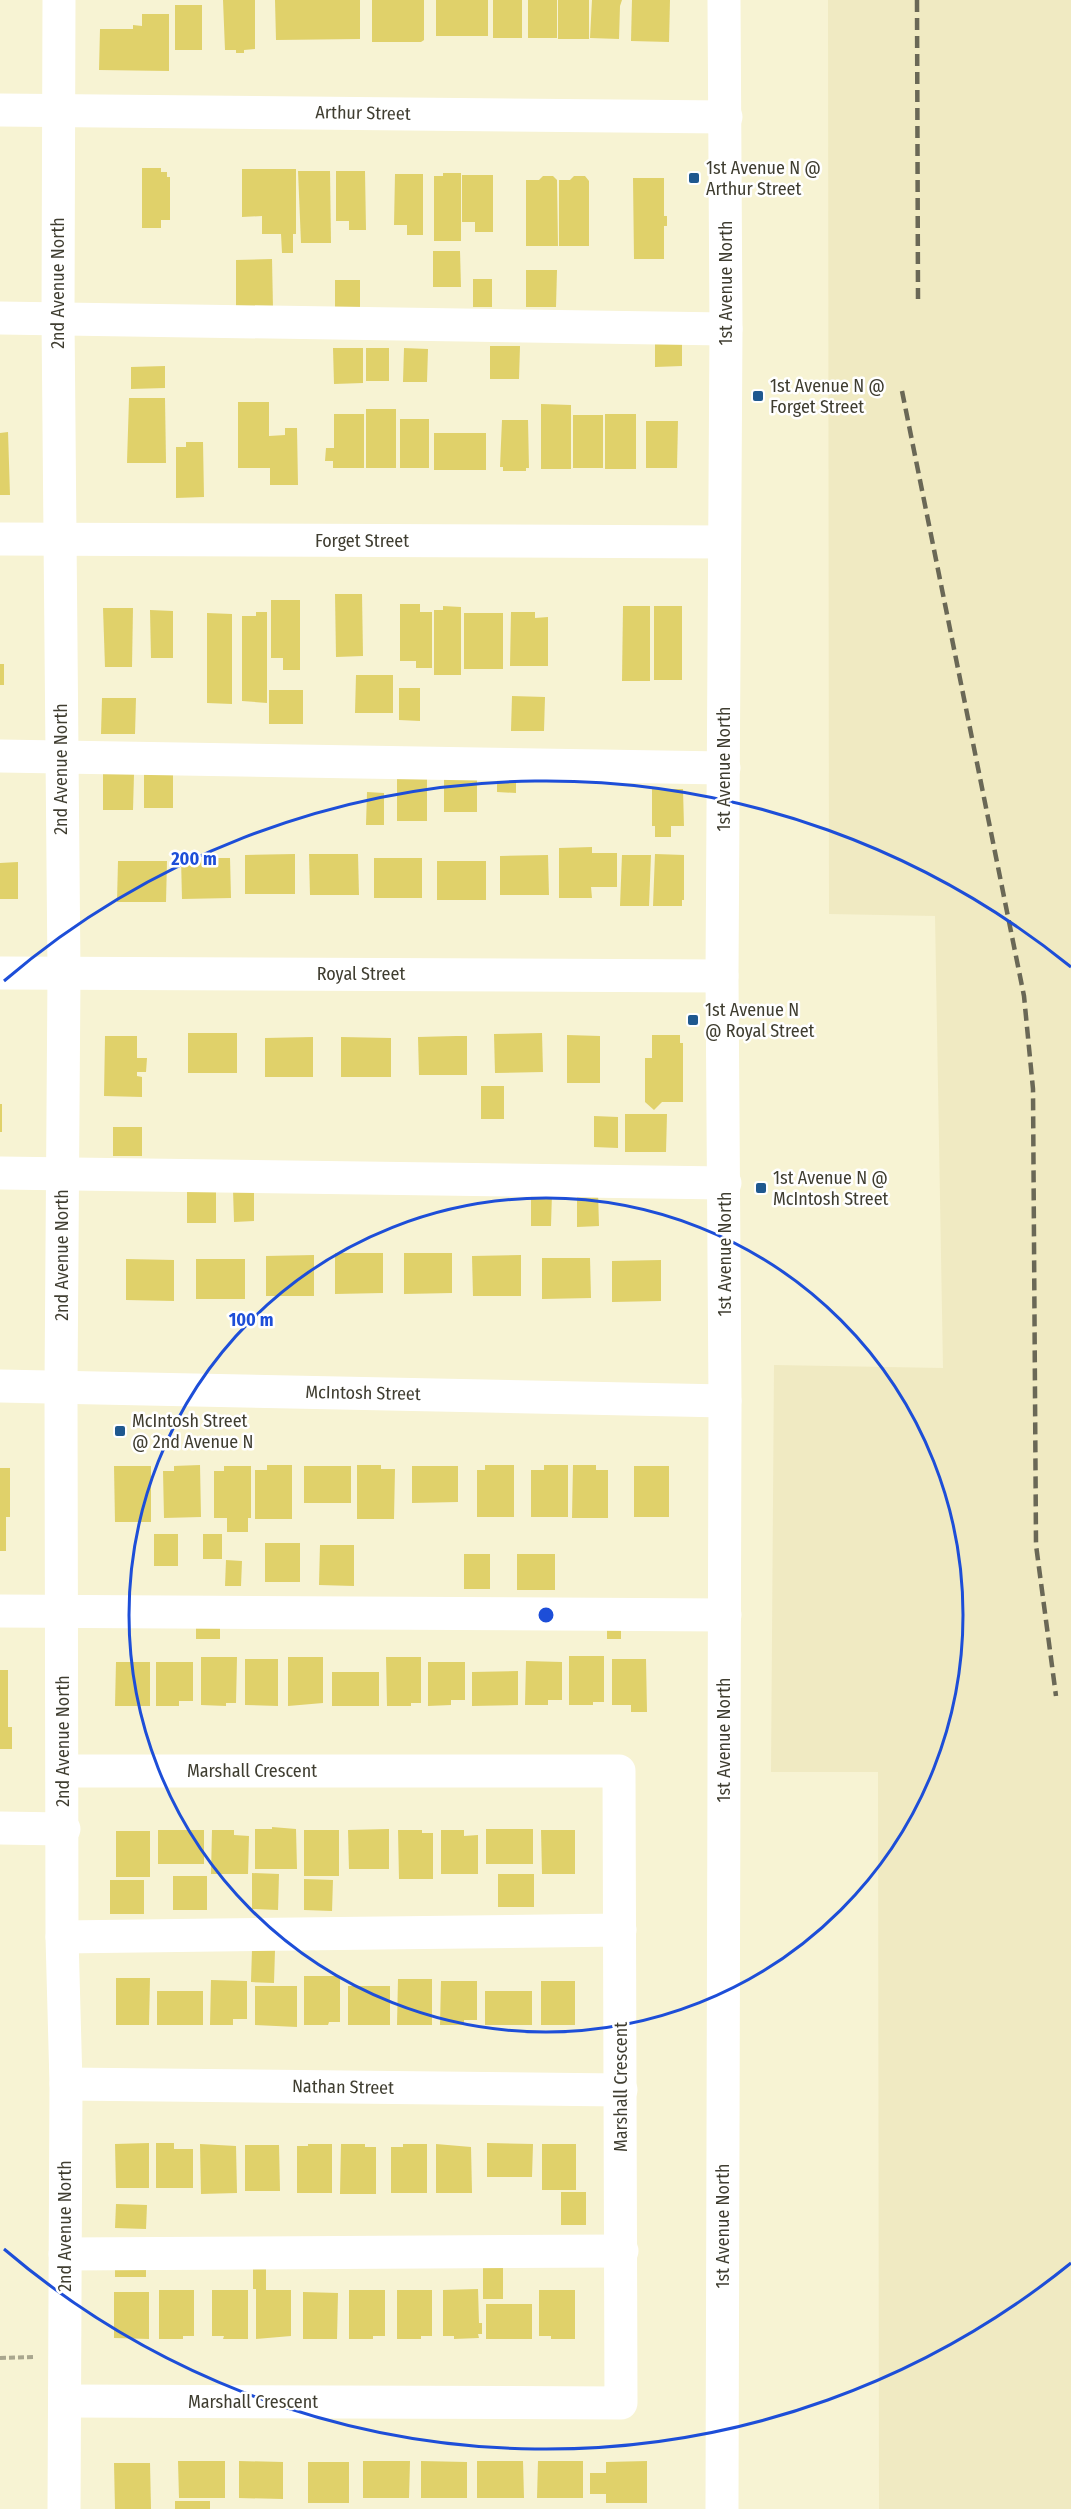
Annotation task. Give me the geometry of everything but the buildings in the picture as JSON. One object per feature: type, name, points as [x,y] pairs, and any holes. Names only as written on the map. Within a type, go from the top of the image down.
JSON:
[{"type":"street","name":"2nd Avenue North","points":[[59,0],[60,756],[64,973],[61,1386],[64,1771],[62,1937],[66,2084],[64,2509]]},
{"type":"street","name":"1st Avenue North","points":[[722,2509],[725,1615],[725,1183],[722,976],[726,329],[724,0]]},
{"type":"street","name":"Arthur Street","points":[[0,110],[726,117]]},
{"type":"street","points":[[0,318],[726,329]]},
{"type":"street","name":"Forget Street","points":[[0,539],[724,542]]},
{"type":"street","points":[[0,756],[724,768]]},
{"type":"street","name":"Royal Street","points":[[0,973],[722,976]]},
{"type":"street","points":[[0,1173],[725,1183]]},
{"type":"street","name":"McIntosh Street","points":[[0,1386],[725,1401]]},
{"type":"street","points":[[0,1611],[725,1615]]},
{"type":"street","name":"Marshall Crescent","points":[[64,1771],[620,1771],[622,2252],[621,2403],[64,2401]]},
{"type":"street","points":[[0,1828],[64,1828]]},
{"type":"street","points":[[62,1937],[620,1930]]},
{"type":"street","name":"Nathan Street","points":[[66,2084],[621,2090]]},
{"type":"street","points":[[65,2254],[622,2252]]},
{"type":"shaded area","points":[[828,0],[1071,0],[1071,2509],[879,2509],[878,1772],[771,1772],[774,1365],[943,1368],[935,916],[829,914]]},
{"type":"railway","points":[[917,0],[918,299]]},
{"type":"railway","points":[[902,391],[1024,996],[1033,1089],[1036,1545],[1056,1696]]},
{"type":"place","name":"1st Avenue N @ Arthur Street","points":[[694,178]]},
{"type":"place","name":"1st Avenue N @ Forget Street","points":[[758,396]]},
{"type":"place","name":"1st Avenue N @ Royal Street","points":[[693,1020]]},
{"type":"place","name":"1st Avenue N @ McIntosh Street","points":[[761,1188]]},
{"type":"place","name":"McIntosh Street @ 2nd Avenue N","points":[[120,1431]]}]
